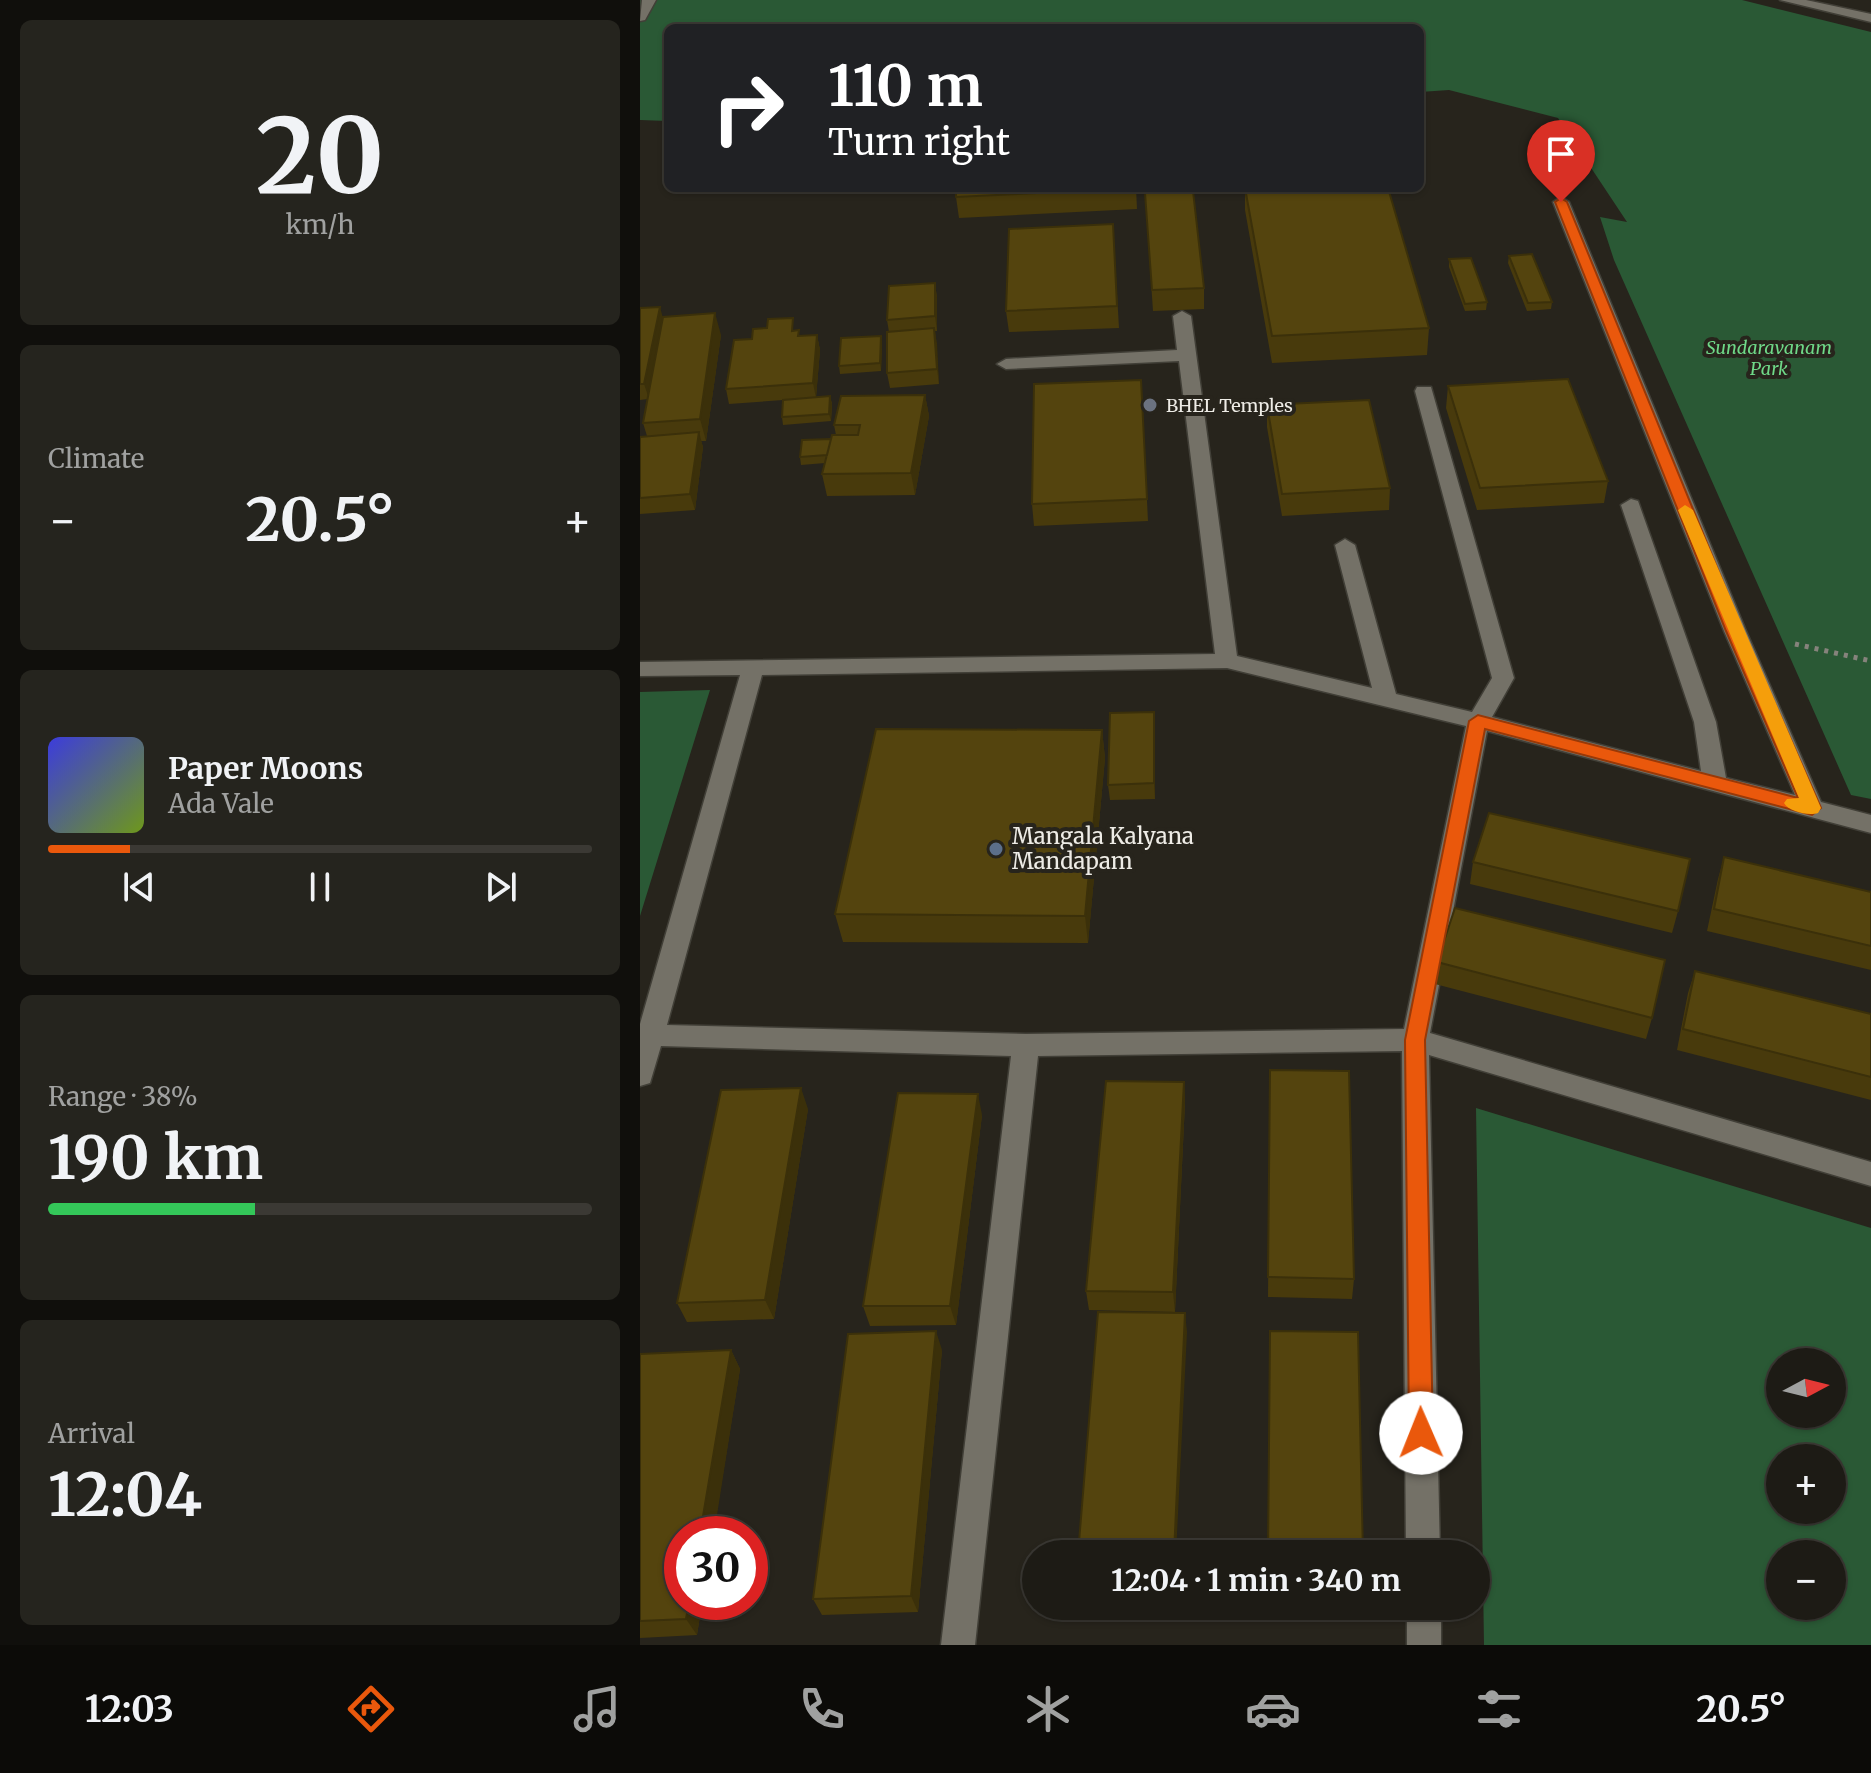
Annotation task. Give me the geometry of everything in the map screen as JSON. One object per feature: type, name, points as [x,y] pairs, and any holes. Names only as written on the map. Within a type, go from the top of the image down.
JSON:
[{"type":"street","points":[[640,17],[649,0]]},
{"type":"street","points":[[1787,0],[1871,18]]},
{"type":"street","points":[[1561,202],[1735,631],[1812,808]]},
{"type":"street","points":[[1182,316],[1227,661]]},
{"type":"street","points":[[1006,364],[1186,355]]},
{"type":"street","points":[[1423,1540],[1415,1040],[1478,721],[1503,678],[1424,391]]},
{"type":"street","points":[[1631,505],[1705,722],[1715,783]]},
{"type":"street","points":[[1345,545],[1386,699]]},
{"type":"street","points":[[640,669],[1227,661],[1478,721],[1871,824]]},
{"type":"street","points":[[640,1075],[645,1035],[753,669]]},
{"type":"street","points":[[645,1035],[1026,1045],[1415,1040],[1871,1174]]},
{"type":"street","points":[[958,1645],[1026,1045]]},
{"type":"street","points":[[1424,1620],[1424,1645]]},
{"type":"path","points":[[1795,644],[1871,661]]},
{"type":"green space","name":"Sundaravanam Park","points":[[640,0],[1742,0],[1871,32],[1871,799],[1851,795],[1614,260],[1600,217],[1627,222],[1558,118],[1449,90],[1424,92],[1424,24],[664,24],[664,121],[640,120]]},
{"type":"green space","points":[[710,690],[640,916],[640,692]]},
{"type":"green space","points":[[1476,1108],[1871,1228],[1871,1645],[1484,1645],[1484,1620],[1490,1620],[1490,1540],[1482,1540]]},
{"type":"building","points":[[956,192],[1056,192],[956,197]]},
{"type":"building","points":[[1193,192],[1204,288],[1152,290],[1145,193]]},
{"type":"building","points":[[1246,192],[1389,192],[1429,328],[1272,336]]},
{"type":"building","points":[[1113,224],[1117,306],[1006,311],[1009,229]]},
{"type":"building","points":[[1532,254],[1552,302],[1528,303],[1509,256]]},
{"type":"building","points":[[1471,258],[1487,302],[1465,304],[1449,259]]},
{"type":"building","points":[[935,283],[935,316],[887,320],[889,286]]},
{"type":"building","points":[[660,307],[644,384],[640,384],[640,308]]},
{"type":"building","points":[[715,313],[700,419],[643,423],[663,317]]},
{"type":"building","points":[[793,318],[792,331],[799,330],[798,336],[817,335],[813,383],[726,389],[734,340],[752,339],[753,329],[767,328],[768,319]]},
{"type":"building","points":[[934,328],[937,369],[887,373],[887,332]]},
{"type":"building","points":[[881,336],[880,363],[839,366],[841,338]]},
{"type":"building","points":[[1568,379],[1608,481],[1480,488],[1448,386]]},
{"type":"building","points":[[1141,380],[1147,499],[1032,504],[1034,384]]},
{"type":"building","points":[[925,395],[911,473],[822,474],[832,435],[858,435],[860,425],[834,425],[841,396]]},
{"type":"building","points":[[830,396],[829,414],[782,417],[783,400]]},
{"type":"building","points":[[1369,400],[1390,488],[1282,494],[1267,405]]},
{"type":"building","points":[[699,432],[690,494],[640,498],[640,437]]},
{"type":"building","points":[[831,439],[827,455],[800,457],[802,440]]},
{"type":"building","points":[[1154,712],[1154,783],[1108,785],[1110,713]]},
{"type":"building","points":[[876,729],[1102,730],[1085,916],[835,914]]},
{"type":"building","points":[[1489,813],[1690,859],[1678,911],[1473,862]]},
{"type":"building","points":[[1724,857],[1871,892],[1871,946],[1714,909]]},
{"type":"building","points":[[1455,908],[1665,960],[1652,1018],[1437,962]]},
{"type":"building","points":[[1695,971],[1871,1014],[1871,1077],[1683,1029]]},
{"type":"building","points":[[1270,1070],[1349,1071],[1354,1279],[1268,1277]]},
{"type":"building","points":[[1106,1081],[1184,1082],[1173,1292],[1086,1291]]},
{"type":"building","points":[[801,1088],[765,1300],[677,1303],[721,1090]]},
{"type":"building","points":[[898,1093],[978,1094],[950,1306],[863,1306]]},
{"type":"building","points":[[1098,1312],[1185,1313],[1175,1540],[1079,1540]]},
{"type":"building","points":[[936,1331],[911,1596],[813,1599],[848,1334]]},
{"type":"building","points":[[1270,1331],[1358,1332],[1363,1540],[1268,1540]]},
{"type":"building","points":[[731,1350],[703,1516],[664,1516],[664,1620],[640,1621],[640,1354]]},
{"type":"slow traffic","points":[[1685,510],[1812,808],[1793,803]]},
{"type":"place","name":"BHEL Temples","points":[[1150,405]]},
{"type":"place","name":"Mangala Kalyana Mandapam","points":[[996,849]]},
{"type":"route","points":[[1421,1433],[1415,1040],[1478,721],[1812,808],[1735,631],[1561,202]]}]
